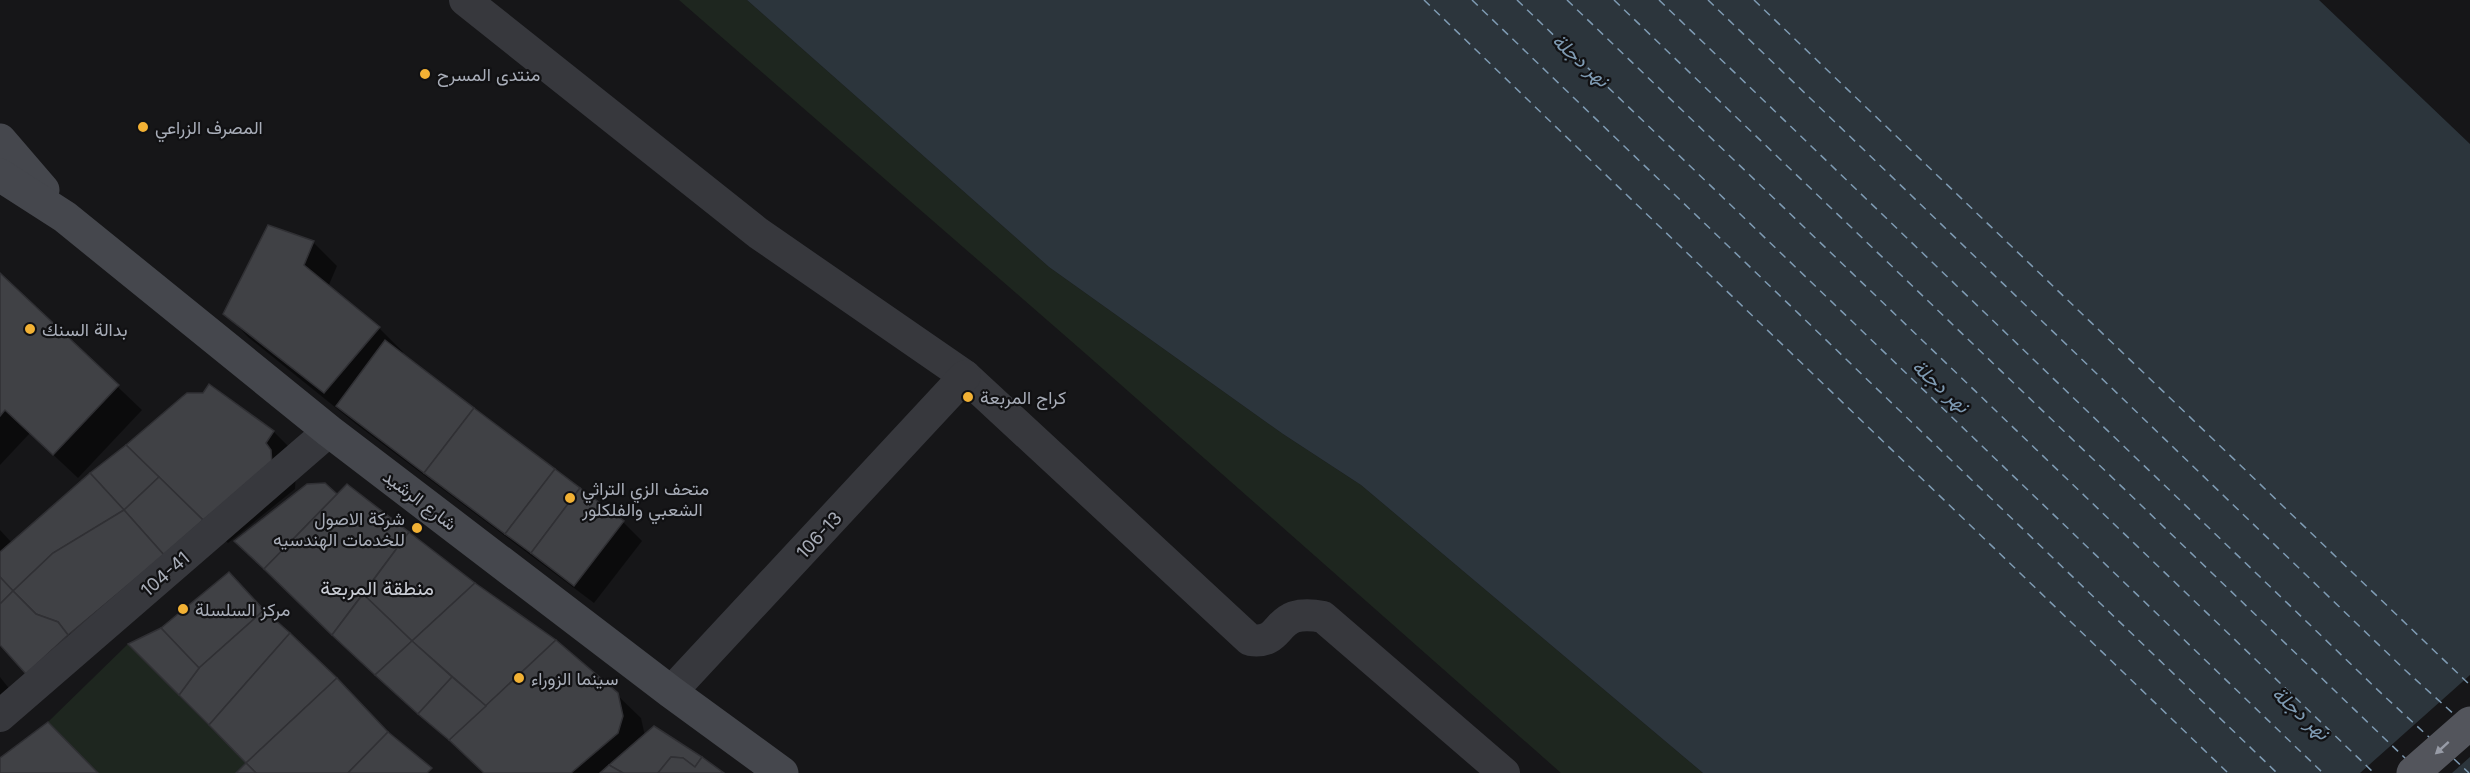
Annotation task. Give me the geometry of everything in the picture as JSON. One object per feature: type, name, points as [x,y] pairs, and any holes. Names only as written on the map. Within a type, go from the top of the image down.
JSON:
[{"type":"main road","name":"شارع الرشيد","points":[[0,140],[65,217]]},
{"type":"main road","name":"شارع الرشيد","points":[[4,179],[65,217],[329,431],[671,692],[782,773]]},
{"type":"main road","points":[[2413,773],[2470,723]]},
{"type":"street","points":[[465,0],[759,233],[965,376],[1250,640],[1259,642],[1270,639],[1292,618],[1310,615],[1323,617],[1504,773]]},
{"type":"street","name":"106-13","points":[[671,692],[965,376]]},
{"type":"street","name":"104-41","points":[[0,716],[329,431]]},
{"type":"shaded area","points":[[679,0],[747,0],[1049,267],[1283,434],[1361,485],[1703,773],[1561,773],[1086,354]]},
{"type":"shaded area","points":[[128,644],[246,763],[236,773],[98,773],[48,722]]},
{"type":"water","name":"نهر دجلة","points":[[747,0],[2319,0],[2470,144],[2470,773],[1703,773],[1361,485],[1283,434],[1049,267]]},
{"type":"pier","points":[[2470,675],[2470,757],[2452,773],[2360,773]]},
{"type":"building","points":[[268,225],[314,241],[304,265],[380,327],[324,393],[223,314]]},
{"type":"building","name":"بدالة السنك","points":[[0,273],[119,385],[53,455],[5,410],[0,416]]},
{"type":"building","points":[[385,340],[474,408],[424,473],[336,406]]},
{"type":"building","points":[[209,384],[274,431],[266,443],[271,450],[272,465],[203,520],[126,445],[187,393],[203,393]]},
{"type":"building","points":[[474,408],[555,469],[505,534],[424,473]]},
{"type":"building","points":[[126,445],[159,477],[124,510],[90,473]]},
{"type":"building","points":[[555,469],[580,488],[531,553],[505,534]]},
{"type":"building","points":[[90,473],[124,510],[53,553],[13,591],[0,577],[0,552]]},
{"type":"building","points":[[159,477],[203,520],[164,555],[124,510]]},
{"type":"building","points":[[325,483],[337,494],[264,569],[234,541],[307,484]]},
{"type":"building","points":[[347,484],[409,532],[332,635],[264,569]]},
{"type":"building","points":[[580,488],[624,521],[574,586],[531,553]]},
{"type":"building","points":[[124,510],[164,555],[68,635],[58,622],[36,614],[13,591],[53,553]]},
{"type":"building","points":[[409,532],[475,583],[412,641],[363,594]]},
{"type":"building","points":[[229,572],[264,610],[199,668],[161,628]]},
{"type":"building","points":[[0,577],[13,591],[0,604]]},
{"type":"building","points":[[475,583],[556,640],[486,706],[412,641]]},
{"type":"building","points":[[13,591],[36,614],[58,622],[68,635],[26,674],[0,645],[0,604]]},
{"type":"building","points":[[363,594],[412,641],[375,675],[332,635]]},
{"type":"building","points":[[264,610],[290,633],[209,725],[179,695],[199,668]]},
{"type":"building","points":[[161,628],[199,668],[179,695],[128,644]]},
{"type":"building","points":[[290,633],[337,678],[246,763],[209,725]]},
{"type":"building","points":[[556,640],[618,693],[623,716],[618,733],[571,773],[484,773],[449,740]]},
{"type":"building","points":[[412,641],[452,677],[418,714],[375,675]]},
{"type":"building","points":[[452,677],[486,706],[449,740],[418,714]]},
{"type":"building","points":[[337,678],[388,732],[348,773],[256,773],[246,763]]},
{"type":"building","points":[[48,722],[98,773],[0,773],[0,758]]},
{"type":"building","points":[[654,726],[702,757],[695,767],[683,758],[671,757],[658,773],[623,773],[609,765]]},
{"type":"building","points":[[388,732],[432,768],[427,773],[348,773]]},
{"type":"building","points":[[671,757],[683,758],[695,767],[702,757],[724,773],[658,773]]},
{"type":"building","points":[[246,763],[256,773],[236,773]]},
{"type":"building","points":[[609,765],[623,773],[600,773]]},
{"type":"ferry route","points":[[1424,0],[2228,773]]},
{"type":"ferry route","points":[[1472,0],[2277,773]]},
{"type":"ferry route","points":[[1517,0],[2323,773]]},
{"type":"ferry route","points":[[1567,0],[2374,773]]},
{"type":"ferry route","points":[[1614,0],[2406,759]]},
{"type":"ferry route","points":[[1659,0],[2430,738]]},
{"type":"ferry route","points":[[1708,0],[2405,670],[2456,716]]},
{"type":"ferry route","points":[[1754,0],[2470,685]]},
{"type":"ferry route","points":[[2454,759],[2469,773]]},
{"type":"place","name":"منتدى المسرح","points":[[425,74]]},
{"type":"place","name":"المصرف الزراعي","points":[[143,127]]},
{"type":"place","name":"بدالة السنك","points":[[30,329]]},
{"type":"place","name":"كراج المربعة","points":[[968,397]]},
{"type":"place","name":"متحف الزي التراثي الشعبي والفلكلور","points":[[570,498]]},
{"type":"place","name":"شركة الاصول للخدمات الهندسيه","points":[[417,528]]},
{"type":"place","name":"مركز السلسلة","points":[[183,609]]},
{"type":"place","name":"سينما الزوراء","points":[[519,678]]},
{"type":"district","name":"منطقة المربعة","points":[[377,588]]}]
